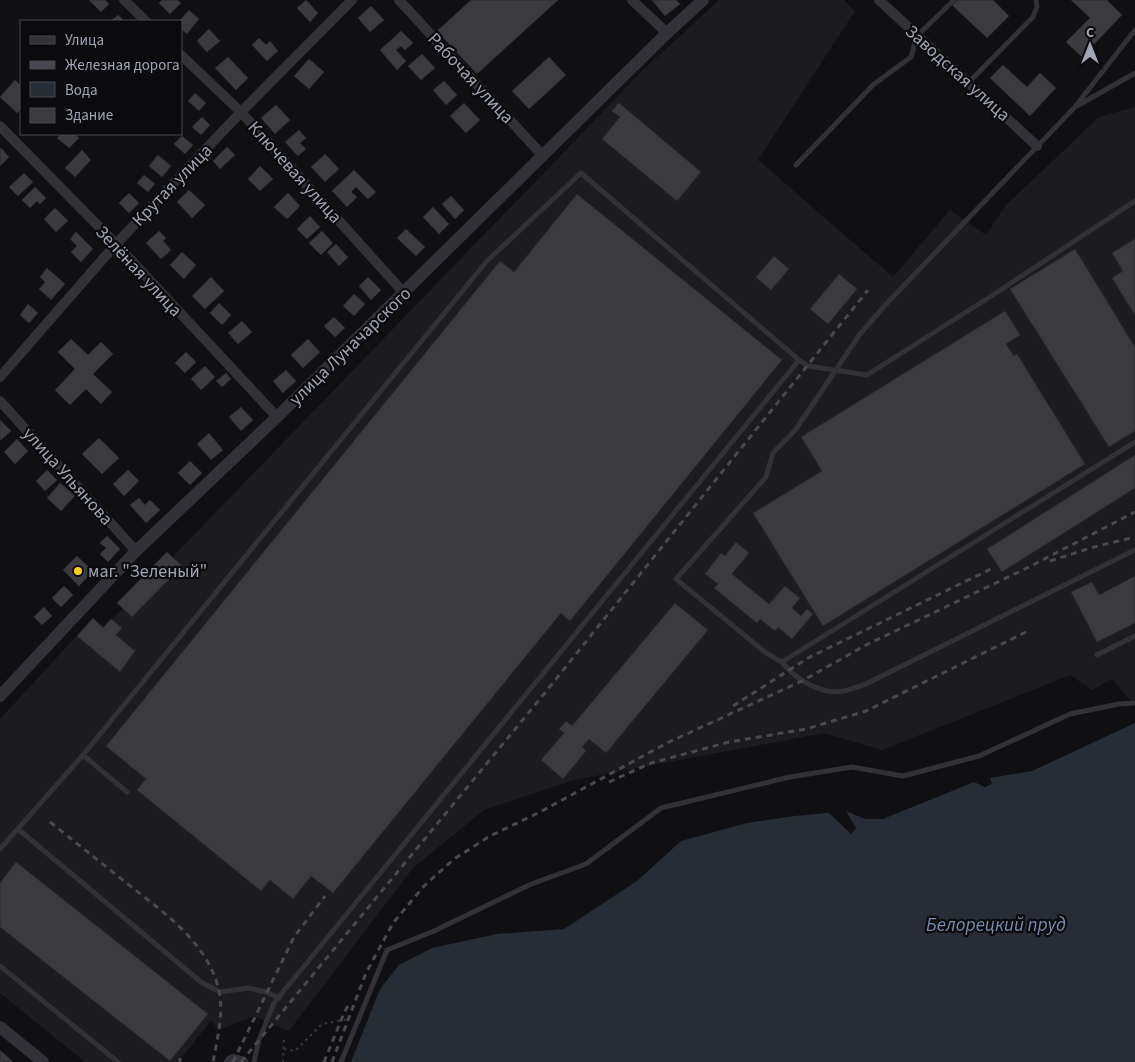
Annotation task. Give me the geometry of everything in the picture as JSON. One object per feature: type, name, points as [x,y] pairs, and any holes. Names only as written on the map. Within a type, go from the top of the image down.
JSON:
[{"type":"street","points":[[124,0],[145,20]]},
{"type":"street","name":"Крутая улица","points":[[0,377],[116,244],[241,112],[352,0]]},
{"type":"street","name":"Рабочая улица","points":[[399,0],[543,156]]},
{"type":"street","points":[[632,0],[667,33]]},
{"type":"street","name":"улица Луначарского","points":[[0,696],[136,551],[277,418],[667,33],[703,0]]},
{"type":"street","name":"Заводская улица","points":[[879,0],[1037,146]]},
{"type":"street","name":"Ключевая улица","points":[[182,56],[241,112],[404,293]]},
{"type":"street","name":"Зелёная улица","points":[[0,126],[116,244],[277,418]]},
{"type":"street","name":"улица Ульянова","points":[[0,401],[136,551]]},
{"type":"street","points":[[0,1027],[44,1062]]},
{"type":"street","points":[[230,1062],[233,1060],[242,1062]]},
{"type":"lane","points":[[796,165],[874,84],[911,57],[917,36],[954,0]]},
{"type":"lane","points":[[969,82],[1033,17],[1036,0]]},
{"type":"lane","points":[[1135,30],[1074,108],[888,302],[860,334],[796,429],[773,453],[766,478],[676,579],[766,653],[782,662],[788,670],[802,681],[821,689],[842,691],[858,686],[1135,550]]},
{"type":"lane","points":[[1074,108],[1135,73]]},
{"type":"lane","points":[[0,849],[83,756],[487,261],[580,173],[799,360],[808,366],[867,375],[996,293],[1135,200]]},
{"type":"lane","points":[[254,1062],[259,1040],[274,1003],[799,360]]},
{"type":"lane","points":[[782,662],[1135,442]]},
{"type":"lane","points":[[1097,655],[1135,636]]},
{"type":"lane","points":[[342,1062],[387,950],[434,931],[529,885],[586,864],[661,808],[790,777],[852,767],[903,776],[979,756],[1070,714],[1119,704],[1135,703]]},
{"type":"lane","points":[[83,756],[127,792]]},
{"type":"lane","points":[[18,829],[201,982],[220,992],[248,988],[266,992],[279,998]]},
{"type":"lane","points":[[0,966],[118,1062]]},
{"type":"path","points":[[284,1049],[295,1051],[322,1024],[349,1019],[358,1020]]},
{"type":"path","points":[[283,1062],[284,1037]]},
{"type":"shaded area","points":[[719,0],[844,0],[855,11],[758,160],[893,277],[950,210],[986,235],[1006,205],[1099,117],[1135,107],[1135,699],[1131,701],[1112,679],[1092,690],[1070,675],[882,750],[824,733],[574,780],[484,810],[413,868],[289,1031],[254,1016],[219,1030],[211,1021],[178,1062],[85,1062],[0,993],[0,719],[93,618],[105,627],[643,70]]},
{"type":"water","name":"Белорецкий пруд","points":[[1135,723],[1135,1062],[351,1062],[380,989],[399,965],[432,948],[497,934],[564,929],[637,881],[681,841],[747,823],[829,813],[851,834],[856,828],[846,811],[865,819],[883,819],[974,782],[985,787],[992,784],[990,778],[1032,771]]},
{"type":"building","points":[[89,0],[105,0],[109,4],[101,12]]},
{"type":"building","points":[[162,0],[177,0],[181,3],[170,14],[159,3]]},
{"type":"building","points":[[306,0],[318,13],[310,22],[297,8]]},
{"type":"building","points":[[471,0],[558,0],[477,74],[437,31]]},
{"type":"building","points":[[652,0],[676,0],[680,4],[665,16]]},
{"type":"building","points":[[958,0],[993,0],[1009,16],[987,38],[952,5]]},
{"type":"building","points":[[1071,0],[1107,0],[1122,15],[1082,57],[1066,42],[1090,18]]},
{"type":"building","points":[[371,6],[384,20],[370,32],[358,18]]},
{"type":"building","points":[[189,10],[199,19],[187,34],[182,30],[182,20],[180,20]]},
{"type":"building","points":[[118,15],[123,20],[112,20]]},
{"type":"building","points":[[209,29],[220,41],[207,52],[197,41]]},
{"type":"building","points":[[401,31],[413,43],[405,50],[401,46],[396,50],[406,61],[397,70],[380,50]]},
{"type":"building","points":[[259,38],[266,45],[270,41],[278,51],[267,61],[252,45]]},
{"type":"building","points":[[422,54],[435,68],[421,80],[408,66]]},
{"type":"building","points":[[228,57],[248,78],[236,90],[215,68]]},
{"type":"building","points":[[549,57],[566,75],[529,109],[512,91]]},
{"type":"building","points":[[309,59],[324,72],[309,89],[294,76]]},
{"type":"building","points":[[1003,65],[1027,87],[1040,73],[1056,88],[1030,116],[990,78]]},
{"type":"building","points":[[15,80],[20,85],[20,110],[17,113],[0,97]]},
{"type":"building","points":[[444,81],[457,95],[446,105],[433,90]]},
{"type":"building","points":[[195,93],[206,103],[199,111],[188,101]]},
{"type":"building","points":[[464,103],[480,120],[466,133],[450,116]]},
{"type":"building","points":[[619,103],[701,172],[677,201],[602,139],[620,117],[612,111]]},
{"type":"building","points":[[276,105],[290,120],[275,134],[261,118]]},
{"type":"building","points":[[202,117],[210,125],[201,135],[192,127]]},
{"type":"building","points":[[299,130],[306,138],[300,143],[306,149],[298,156],[285,142]]},
{"type":"building","points":[[60,135],[76,135],[79,138],[69,148],[57,138]]},
{"type":"building","points":[[182,136],[193,145],[185,154],[174,144]]},
{"type":"building","points":[[227,147],[235,155],[220,169],[213,161]]},
{"type":"building","points":[[0,149],[9,157],[0,166]]},
{"type":"building","points":[[82,150],[91,160],[75,177],[65,168]]},
{"type":"building","points":[[325,154],[339,169],[325,182],[311,167]]},
{"type":"building","points":[[158,155],[171,166],[162,177],[149,166]]},
{"type":"building","points":[[260,166],[273,179],[260,191],[248,179]]},
{"type":"building","points":[[354,170],[376,192],[368,199],[356,187],[351,192],[357,197],[347,207],[332,191]]},
{"type":"building","points":[[24,173],[33,182],[18,196],[9,187]]},
{"type":"building","points":[[144,175],[155,184],[148,192],[137,183]]},
{"type":"building","points":[[35,187],[46,198],[40,204],[37,201],[30,208],[22,200]]},
{"type":"building","points":[[189,190],[205,205],[192,218],[177,202]]},
{"type":"building","points":[[129,193],[139,203],[129,213],[119,203]]},
{"type":"building","points":[[288,193],[300,206],[287,219],[274,207]]},
{"type":"building","points":[[577,194],[782,360],[570,621],[561,613],[333,893],[311,876],[293,899],[270,880],[261,891],[137,790],[146,779],[106,746],[500,261],[514,272]]},
{"type":"building","points":[[451,196],[464,210],[455,219],[442,204]]},
{"type":"building","points":[[433,207],[449,224],[439,234],[423,217]]},
{"type":"building","points":[[55,208],[68,221],[56,232],[44,219]]},
{"type":"building","points":[[310,216],[320,227],[307,239],[297,229]]},
{"type":"building","points":[[406,229],[425,247],[416,256],[397,238]]},
{"type":"building","points":[[159,231],[166,238],[163,241],[171,250],[161,259],[146,243]]},
{"type":"building","points":[[322,231],[333,243],[321,255],[309,243]]},
{"type":"building","points":[[76,232],[93,249],[81,262],[71,252],[77,246],[70,239]]},
{"type":"building","points":[[1135,239],[1135,315],[1112,278],[1123,271],[1112,253]]},
{"type":"building","points":[[336,244],[348,257],[339,266],[327,252]]},
{"type":"building","points":[[1075,249],[1135,347],[1135,431],[1109,447],[1010,289]]},
{"type":"building","points":[[182,252],[196,265],[184,279],[170,265]]},
{"type":"building","points":[[774,256],[789,269],[771,290],[756,277]]},
{"type":"building","points":[[47,268],[65,284],[51,300],[39,289],[45,282],[40,277]]},
{"type":"building","points":[[839,274],[857,289],[828,324],[810,309]]},
{"type":"building","points":[[211,277],[224,291],[205,309],[192,296]]},
{"type":"building","points":[[368,277],[381,290],[371,300],[359,286]]},
{"type":"building","points":[[354,294],[365,304],[354,316],[343,306]]},
{"type":"building","points":[[219,303],[231,315],[222,325],[210,313]]},
{"type":"building","points":[[28,304],[38,313],[29,323],[20,315]]},
{"type":"building","points":[[1005,311],[1020,335],[1006,344],[1014,356],[1017,354],[1085,464],[823,626],[753,513],[822,471],[801,437]]},
{"type":"building","points":[[334,317],[345,328],[335,337],[324,326]]},
{"type":"building","points":[[242,321],[252,332],[238,344],[228,333]]},
{"type":"building","points":[[71,339],[88,355],[101,342],[113,354],[93,374],[112,392],[101,404],[86,389],[70,405],[55,390],[75,369],[58,352]]},
{"type":"building","points":[[308,339],[320,352],[303,368],[291,355]]},
{"type":"building","points":[[186,352],[196,362],[185,373],[175,363]]},
{"type":"building","points":[[205,366],[215,377],[201,390],[191,379]]},
{"type":"building","points":[[286,370],[296,381],[283,393],[273,381]]},
{"type":"building","points":[[226,373],[231,379],[222,387],[216,381]]},
{"type":"building","points":[[241,407],[253,420],[241,431],[229,417]]},
{"type":"building","points":[[0,420],[11,431],[1,440],[0,440]]},
{"type":"building","points":[[209,433],[223,450],[211,460],[197,444]]},
{"type":"building","points":[[99,438],[119,458],[102,474],[82,454]]},
{"type":"building","points":[[17,439],[28,451],[15,464],[4,452]]},
{"type":"building","points":[[1135,455],[1135,488],[1002,572],[987,549]]},
{"type":"building","points":[[190,461],[202,473],[190,485],[178,473]]},
{"type":"building","points":[[47,470],[57,480],[45,491],[36,481]]},
{"type":"building","points":[[128,470],[139,481],[124,496],[113,484]]},
{"type":"building","points":[[60,483],[75,496],[61,511],[47,498]]},
{"type":"building","points":[[139,498],[145,505],[150,500],[160,510],[146,523],[130,505]]},
{"type":"building","points":[[107,536],[120,549],[108,562],[100,554],[106,548],[100,543]]},
{"type":"building","points":[[736,542],[749,553],[732,574],[769,604],[785,586],[800,598],[792,608],[801,616],[807,609],[813,614],[792,639],[778,627],[775,631],[760,619],[757,623],[714,588],[718,584],[705,574],[721,553],[725,556]]},
{"type":"building","points":[[167,552],[182,566],[132,617],[117,603]]},
{"type":"building","name":"маг. \"Зеленый\"","points":[[77,556],[93,571],[79,586],[63,570]]},
{"type":"building","points":[[1135,576],[1135,623],[1097,642],[1071,592],[1092,582],[1099,595]]},
{"type":"building","points":[[64,586],[73,595],[61,607],[52,598]]},
{"type":"building","points":[[675,603],[708,630],[606,753],[589,739],[582,747],[586,751],[563,779],[541,760],[564,733],[559,729],[566,721],[572,726]]},
{"type":"building","points":[[44,607],[52,616],[42,625],[34,617]]},
{"type":"building","points":[[93,618],[103,628],[111,619],[122,628],[116,635],[135,651],[120,672],[77,636]]},
{"type":"building","points":[[16,862],[208,1014],[170,1061],[0,927],[0,883]]},
{"type":"building","points":[[0,1050],[13,1062],[0,1062]]},
{"type":"railway","points":[[241,1062],[544,694],[868,290]]},
{"type":"railway","points":[[332,1062],[366,973],[393,923],[424,886],[454,859],[490,836],[540,812],[669,742],[802,681],[866,645],[1027,568],[1135,512]]},
{"type":"railway","points":[[1050,561],[1094,547],[1135,537]]},
{"type":"railway","points":[[733,706],[808,658],[993,568]]},
{"type":"railway","points":[[609,782],[651,763],[729,742],[806,729],[866,711],[1028,631]]},
{"type":"railway","points":[[50,822],[181,928],[205,957],[219,991],[221,1008],[213,1062]]},
{"type":"railway","points":[[233,1062],[294,937],[325,896]]},
{"type":"railway","points":[[324,1062],[350,1002]]},
{"type":"place","name":"маг. \"Зеленый\"","points":[[78,571]]}]
